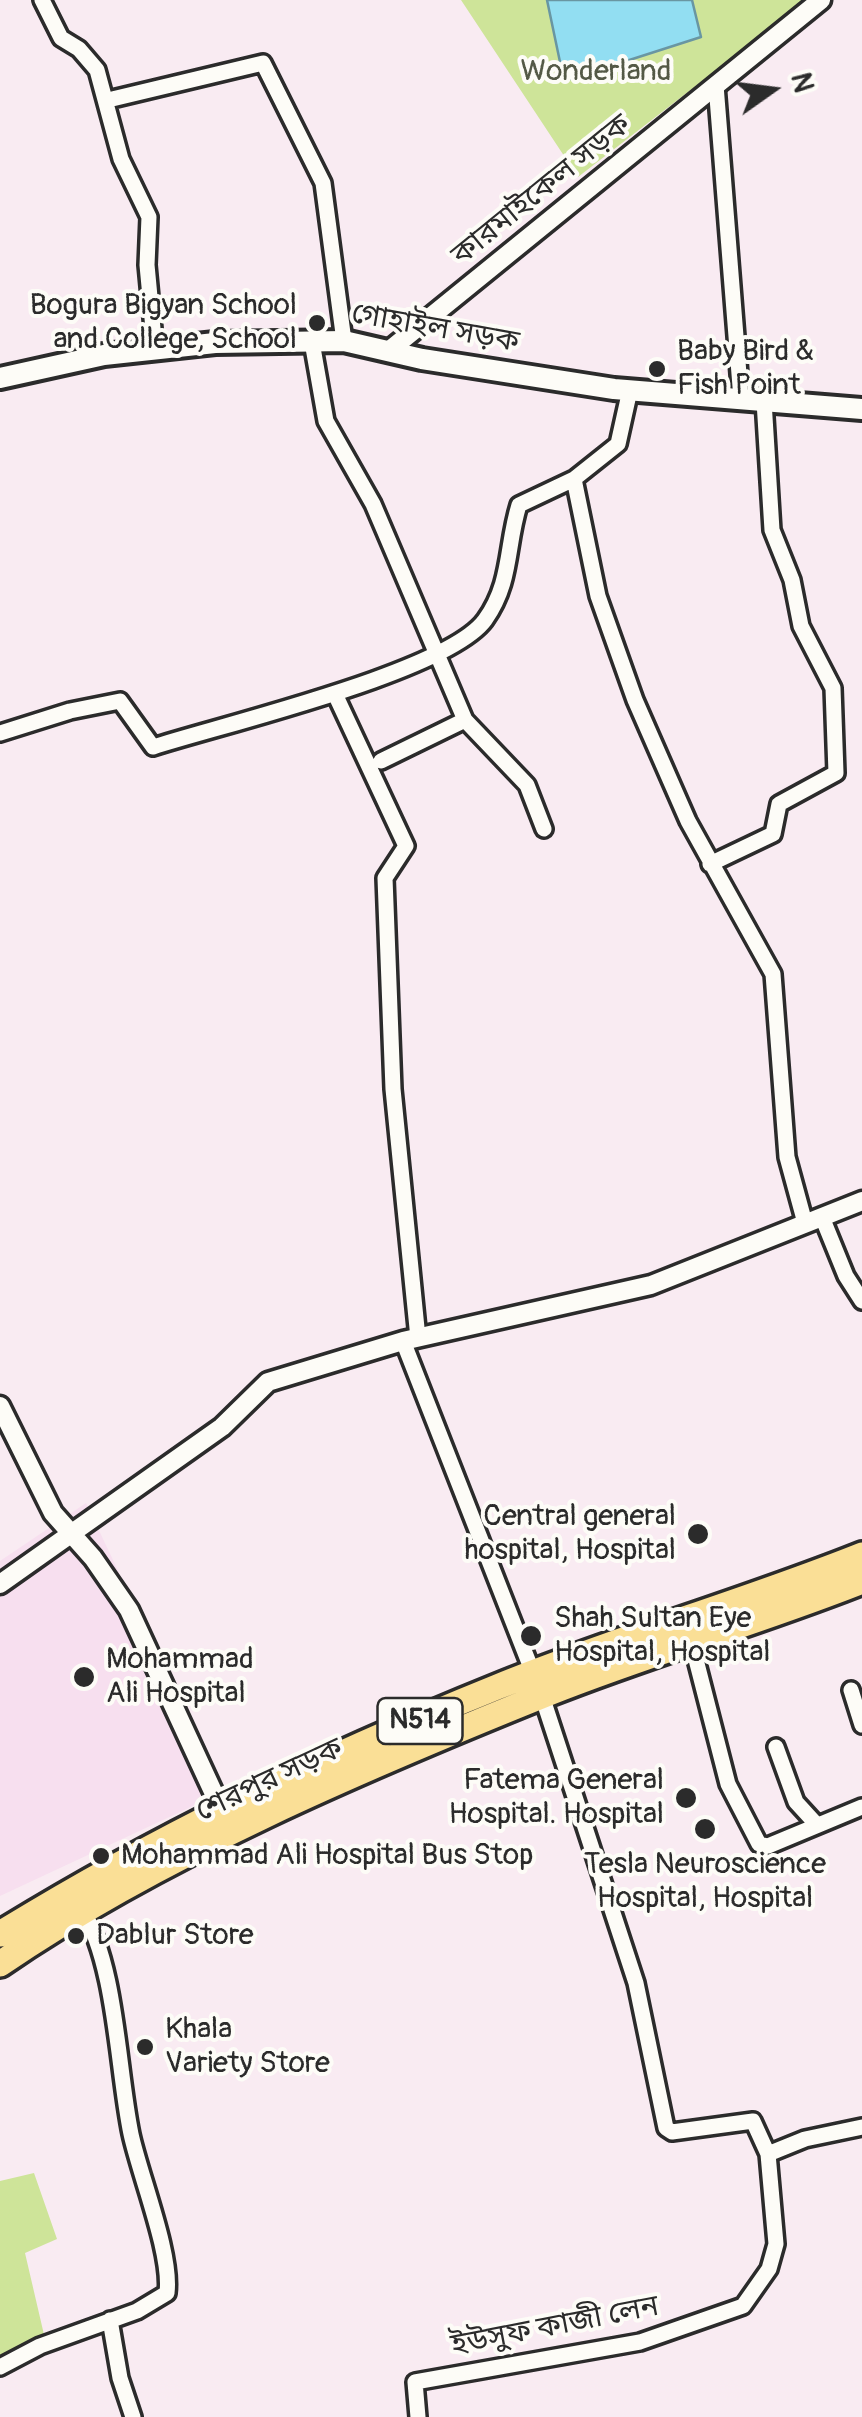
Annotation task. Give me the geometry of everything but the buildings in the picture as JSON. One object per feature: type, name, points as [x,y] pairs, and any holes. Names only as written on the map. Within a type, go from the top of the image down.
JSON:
[{"type":"highway","name":"শেরপুর সড়ক","points":[[0,1964],[79,1902],[222,1811],[862,1555]]},
{"type":"highway","name":"শেরপুর সড়ক","points":[[0,1934],[133,1882],[538,1685],[692,1644],[862,1581]]},
{"type":"main road","name":"গোহাইল সড়ক","points":[[0,378],[104,355],[215,343],[344,341],[422,359],[630,390],[862,409]]},
{"type":"street","points":[[42,0],[61,38],[79,49],[97,70],[121,159],[149,217],[147,265],[155,350]]},
{"type":"street","name":"কারমাইকেল সড়ক","points":[[391,349],[821,0]]},
{"type":"street","points":[[108,100],[263,62],[323,183],[344,341]]},
{"type":"street","points":[[716,85],[741,399]]},
{"type":"street","points":[[312,342],[326,422],[373,504],[465,720],[527,785],[544,829]]},
{"type":"street","points":[[0,734],[70,711],[120,701],[153,747],[335,694],[436,654],[483,624],[507,582],[520,505],[574,479],[618,444],[630,390]]},
{"type":"street","points":[[710,864],[773,834],[778,804],[836,773],[833,688],[801,626],[792,580],[772,530],[764,401]]},
{"type":"street","points":[[574,479],[598,596],[614,648],[710,864],[773,974],[787,1158],[814,1220],[862,1302]]},
{"type":"street","points":[[335,694],[406,846],[385,878],[392,1089],[411,1340],[538,1685],[636,1983],[666,2128],[672,2132],[754,2121],[768,2154],[805,2139],[862,2127]]},
{"type":"street","points":[[381,761],[465,720]]},
{"type":"street","points":[[0,1584],[222,1426],[268,1382],[411,1340],[651,1286],[862,1201]]},
{"type":"street","points":[[0,1406],[53,1513],[93,1558],[129,1610],[222,1811]]},
{"type":"street","points":[[692,1644],[728,1784],[759,1844],[768,1846],[862,1807]]},
{"type":"street","points":[[851,1690],[862,1725]]},
{"type":"street","points":[[776,1747],[796,1802],[817,1825]]},
{"type":"street","points":[[0,2366],[40,2346],[157,2302],[167,2292],[130,2129],[114,2023],[79,1902]]},
{"type":"street","name":"ইউসুফ কাজী লেন","points":[[418,2417],[415,2382],[640,2342],[744,2306],[769,2269],[776,2244],[768,2154]]},
{"type":"street","points":[[110,2320],[120,2378],[133,2417]]},
{"type":"shaded area","name":"Mohammad Ali Hospital","points":[[86,1503],[223,1792],[0,1896],[0,1561]]},
{"type":"green space","name":"Wonderland","points":[[461,0],[807,0],[578,177]]},
{"type":"green space","points":[[34,2173],[57,2239],[25,2253],[45,2339],[0,2363],[0,2181]]},
{"type":"water","points":[[547,0],[692,0],[701,37],[564,81]]},
{"type":"place","name":"Bogura Bigyan School and College, School","points":[[317,323]]},
{"type":"place","name":"Baby Bird & Fish Point","points":[[657,369]]},
{"type":"place","name":"Central general hospital, Hospital","points":[[698,1534]]},
{"type":"place","name":"Shah Sultan Eye Hospital, Hospital","points":[[531,1636]]},
{"type":"place","name":"Mohammad Ali Hospital","points":[[84,1677]]},
{"type":"place","name":"Fatema General Hospital. Hospital","points":[[686,1798]]},
{"type":"place","name":"Tesla Neuroscience Hospital, Hospital","points":[[705,1829]]},
{"type":"place","name":"Mohammad Ali Hospital Bus Stop","points":[[101,1856]]},
{"type":"place","name":"Dablur Store","points":[[76,1936]]},
{"type":"place","name":"Khala Variety Store","points":[[145,2047]]}]
